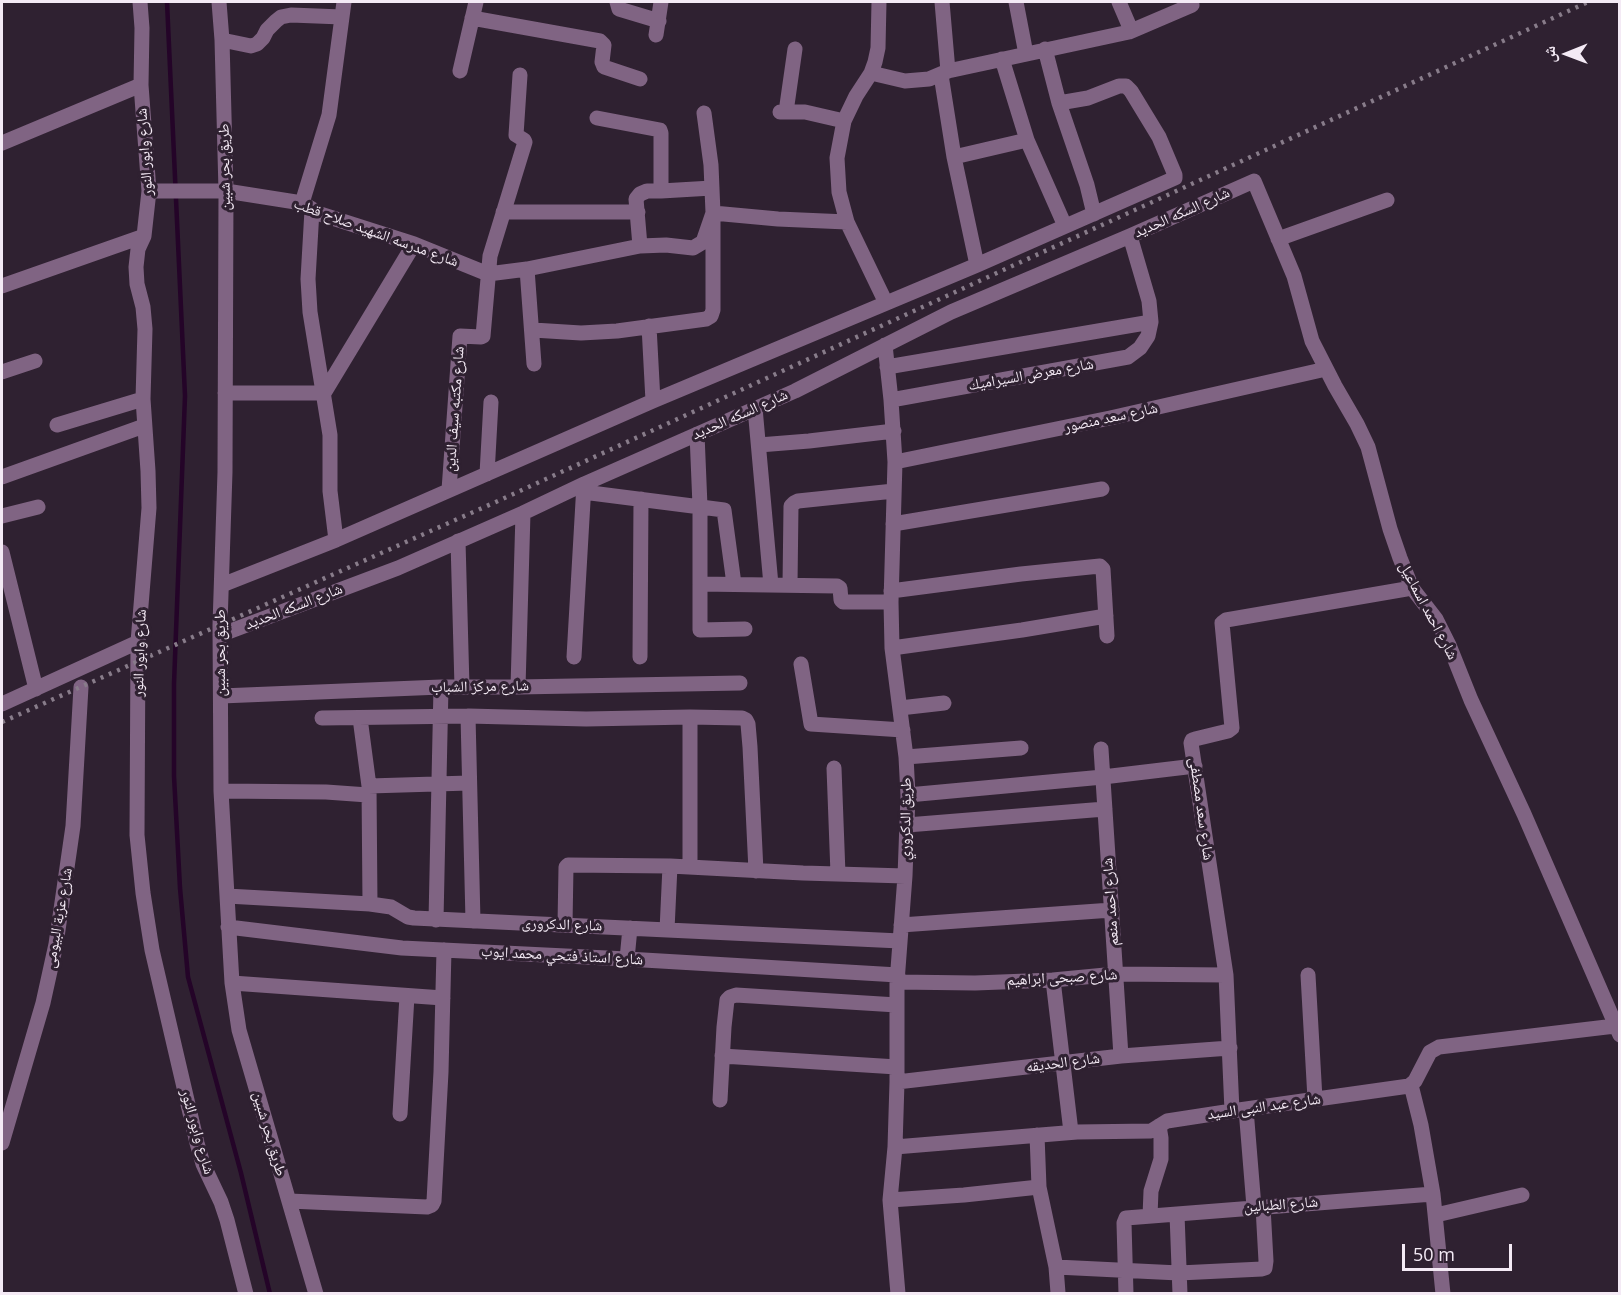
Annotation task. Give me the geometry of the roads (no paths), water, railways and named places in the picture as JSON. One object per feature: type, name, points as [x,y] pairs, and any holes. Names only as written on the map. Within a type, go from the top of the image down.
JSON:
[{"type":"street","name":"شارع وابور النور","points":[[140,2],[141,85],[155,191],[144,236],[138,249],[136,267],[145,329],[143,399],[149,508],[138,642],[137,835],[150,939],[197,1143],[203,1164],[227,1220],[246,1293]]},
{"type":"street","name":"طريق بحر شبين","points":[[219,2],[226,191],[220,635],[221,791],[232,983],[239,1030],[315,1293]]},
{"type":"street","points":[[460,71],[476,2]]},
{"type":"street","points":[[617,2],[619,9],[657,28],[661,2]]},
{"type":"street","points":[[875,2],[878,48],[871,73],[844,121],[837,158],[839,192],[847,222],[886,303]]},
{"type":"street","points":[[942,2],[944,73],[954,157],[977,265]]},
{"type":"street","points":[[1016,2],[1026,54]]},
{"type":"street","points":[[1119,2],[1131,30]]},
{"type":"street","points":[[871,73],[905,81],[929,79],[944,73],[1002,59],[1129,32],[1192,5]]},
{"type":"street","points":[[222,40],[251,46],[257,44],[267,30],[281,17],[343,9],[329,115],[307,207],[309,312],[330,435],[330,491],[336,540]]},
{"type":"street","points":[[472,18],[600,41],[604,45],[602,62],[604,67],[640,79]]},
{"type":"street","points":[[795,49],[783,112],[805,112],[844,121]]},
{"type":"street","points":[[1045,50],[1059,103],[1088,185],[1094,214]]},
{"type":"street","points":[[1002,59],[1027,140],[1065,226]]},
{"type":"street","name":"شارع مكتبه سيف الدين","points":[[449,490],[460,336],[483,336],[490,256],[525,142],[516,135],[520,75]]},
{"type":"street","points":[[2,143],[141,85]]},
{"type":"street","points":[[222,585],[336,540],[653,401],[977,265],[1174,179],[1176,175],[1159,137],[1126,86],[1119,86],[1088,98],[1059,103]]},
{"type":"street","points":[[532,330],[581,333],[617,331],[706,319],[711,316],[713,310],[713,213],[711,165],[704,113]]},
{"type":"street","points":[[597,118],[660,130],[661,191]]},
{"type":"street","points":[[954,157],[1027,140]]},
{"type":"street","name":"شارع السكه الحديد","points":[[220,635],[398,568],[583,488],[795,391],[951,312],[1254,181]]},
{"type":"street","name":"شارع احمد اسماعيل","points":[[1254,181],[1294,276],[1312,341],[1368,447],[1390,529],[1412,588],[1436,619],[1449,645],[1617,1031]]},
{"type":"street","points":[[640,246],[636,199],[640,194],[647,191],[712,188]]},
{"type":"street","name":"شارع مدرسه الشهيد صلاح قطب","points":[[155,191],[226,191],[307,207],[320,214],[414,244],[488,274]]},
{"type":"street","points":[[1278,239],[1388,200]]},
{"type":"street","points":[[503,212],[638,212]]},
{"type":"street","points":[[713,213],[847,222]]},
{"type":"street","points":[[488,274],[527,269],[640,246],[666,245],[687,248],[698,246],[703,242],[713,213]]},
{"type":"street","points":[[2,286],[144,236]]},
{"type":"street","points":[[887,367],[1151,322],[1149,301],[1130,236]]},
{"type":"street","points":[[324,393],[414,244]]},
{"type":"street","points":[[527,269],[534,364]]},
{"type":"street","name":"شارع معرض السيراميك","points":[[891,400],[1128,357],[1140,348],[1148,336],[1151,322]]},
{"type":"street","points":[[649,326],[653,401]]},
{"type":"street","name":"طريق الدكروري","points":[[885,345],[895,462],[892,524],[892,648],[906,757],[908,795],[897,1005],[895,1147],[890,1200],[898,1293]]},
{"type":"street","points":[[2,372],[35,361]]},
{"type":"street","name":"شارع سعد منصور","points":[[895,462],[1110,418],[1326,369]]},
{"type":"street","points":[[225,393],[324,393]]},
{"type":"street","points":[[57,425],[143,399]]},
{"type":"street","points":[[487,474],[491,402]]},
{"type":"street","points":[[755,408],[771,585]]},
{"type":"street","points":[[2,477],[144,426]]},
{"type":"street","points":[[759,445],[894,431]]},
{"type":"street","points":[[697,434],[700,507],[700,630],[745,629]]},
{"type":"street","points":[[574,657],[583,488],[641,499],[723,509],[735,584]]},
{"type":"street","points":[[892,524],[1102,489]]},
{"type":"street","points":[[790,585],[791,506],[794,502],[894,491]]},
{"type":"street","points":[[640,657],[641,499]]},
{"type":"street","points":[[2,516],[38,507]]},
{"type":"street","points":[[518,687],[523,513]]},
{"type":"street","points":[[458,541],[462,687]]},
{"type":"street","points":[[2,552],[36,689]]},
{"type":"street","points":[[700,584],[838,586],[843,602],[1021,574],[1100,566],[1103,569],[1107,636]]},
{"type":"street","name":"شارع سعد مصطفى","points":[[1179,1273],[1259,1270],[1265,1268],[1266,1261],[1230,1048],[1226,975],[1192,740],[1230,731],[1232,728],[1223,621],[1412,588]]},
{"type":"street","points":[[892,648],[1106,616]]},
{"type":"street","points":[[2,704],[138,642]]},
{"type":"street","points":[[801,664],[811,724],[903,730]]},
{"type":"street","name":"شارع مركز الشباب","points":[[220,696],[441,687],[740,683]]},
{"type":"street","name":"شارع عزبة البيومى","points":[[2,1143],[43,1003],[56,944],[73,826],[81,687]]},
{"type":"street","points":[[436,920],[441,687]]},
{"type":"street","points":[[900,708],[944,703]]},
{"type":"street","points":[[468,716],[473,921]]},
{"type":"street","points":[[322,718],[468,716],[585,719],[742,718],[748,724],[756,871]]},
{"type":"street","points":[[360,717],[368,791],[370,904]]},
{"type":"street","points":[[690,717],[690,867]]},
{"type":"street","points":[[906,757],[1021,748]]},
{"type":"street","name":"شارع احمد منعم","points":[[1101,749],[1121,1056]]},
{"type":"street","points":[[908,795],[1195,766]]},
{"type":"street","points":[[834,768],[838,874]]},
{"type":"street","points":[[221,791],[368,791],[469,783]]},
{"type":"street","points":[[907,825],[1105,809]]},
{"type":"street","points":[[565,925],[567,866],[670,866],[905,876]]},
{"type":"street","points":[[667,930],[670,866]]},
{"type":"street","name":"شارع الدكرورى","points":[[227,896],[370,904],[391,908],[411,918],[436,920],[900,940]]},
{"type":"street","points":[[901,925],[1112,910]]},
{"type":"street","name":"شارع استاذ فتحي محمد ايوب","points":[[228,927],[366,944],[627,959],[898,979]]},
{"type":"street","points":[[627,959],[630,928]]},
{"type":"street","points":[[289,1201],[427,1207],[432,1205],[441,1072],[444,950]]},
{"type":"street","name":"شارع صبحى ابراهيم","points":[[898,979],[975,983],[1053,980],[1116,974],[1226,975]]},
{"type":"street","points":[[1308,975],[1315,1099]]},
{"type":"street","points":[[1053,980],[1071,1132]]},
{"type":"street","points":[[232,983],[443,998]]},
{"type":"street","points":[[720,1100],[727,1000],[736,995],[897,1005]]},
{"type":"street","points":[[400,1114],[407,996]]},
{"type":"street","points":[[1443,1293],[1434,1194],[1412,1085],[1430,1053],[1439,1047],[1617,1031]]},
{"type":"street","name":"شارع الحديقه","points":[[722,1056],[897,1075],[1230,1048]]},
{"type":"street","name":"شارع عبد النبى السيد","points":[[895,1147],[1071,1132],[1151,1131],[1167,1121],[1412,1085]]},
{"type":"street","points":[[1150,1216],[1151,1191],[1161,1159],[1159,1126]]},
{"type":"street","points":[[1037,1135],[1039,1187],[1056,1268],[1058,1293]]},
{"type":"street","points":[[890,1200],[1039,1187]]},
{"type":"street","name":"شارع الطبالين","points":[[1125,1270],[1124,1223],[1129,1217],[1434,1194]]},
{"type":"street","points":[[1436,1215],[1522,1196]]},
{"type":"street","points":[[1177,1214],[1180,1293]]},
{"type":"street","points":[[1056,1268],[1179,1273]]},
{"type":"street","points":[[1125,1270],[1126,1293]]},
{"type":"waterway","points":[[167,2],[185,396],[174,684],[174,776],[180,888],[188,977],[241,1173],[270,1294]]},
{"type":"railway","points":[[2,722],[498,501],[1588,2]]}]
